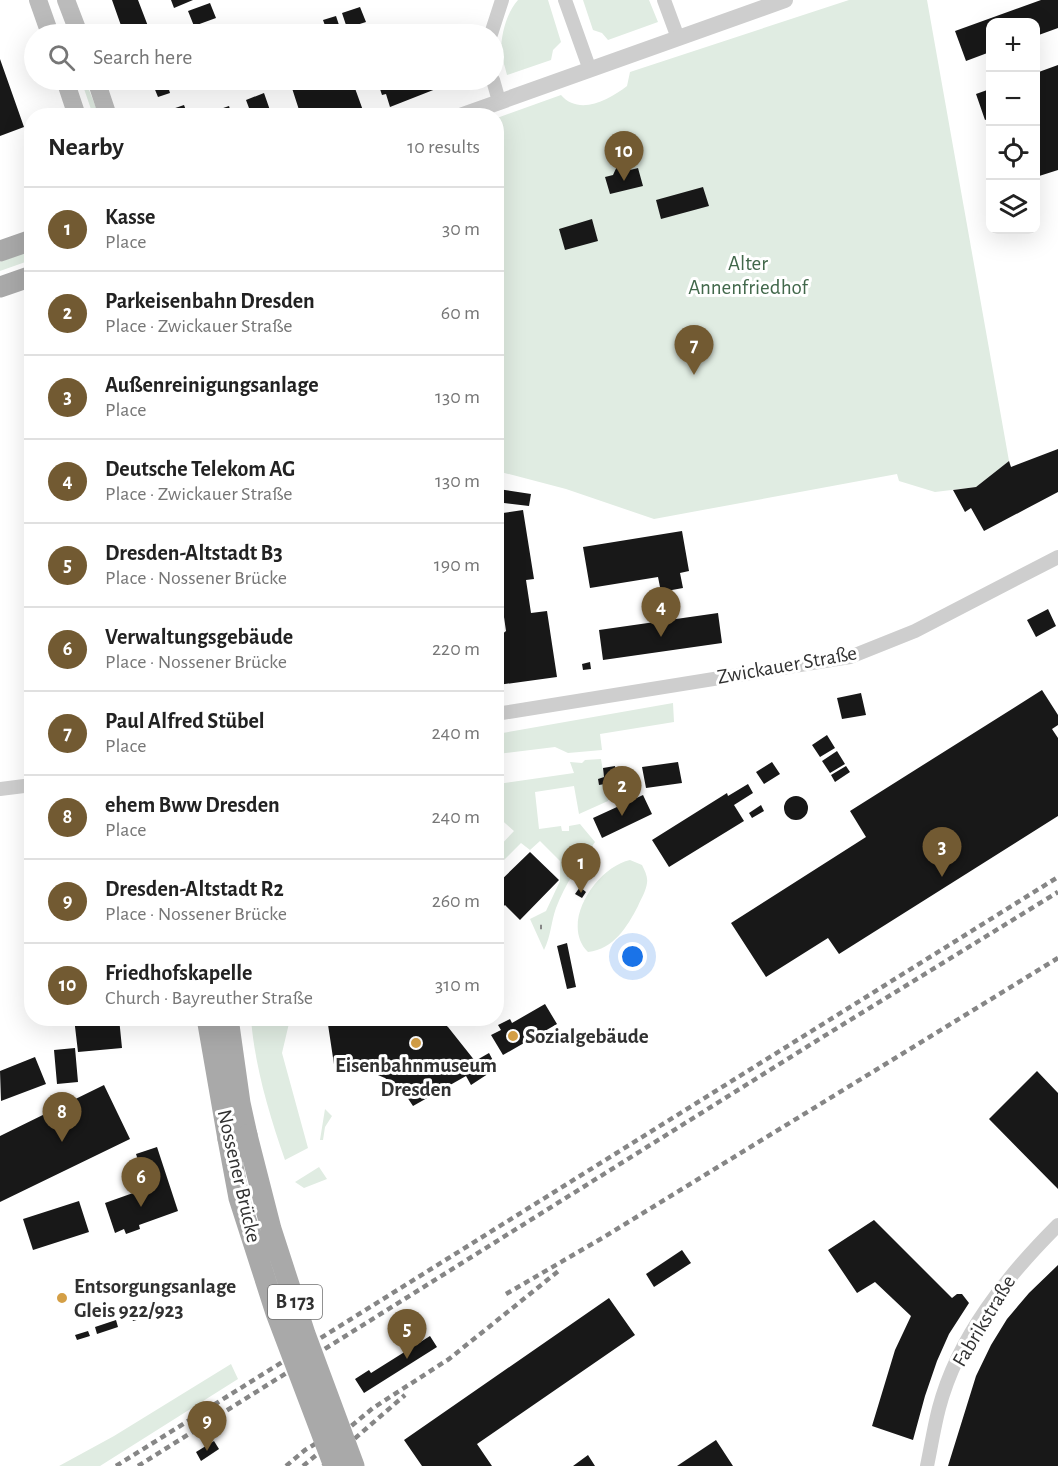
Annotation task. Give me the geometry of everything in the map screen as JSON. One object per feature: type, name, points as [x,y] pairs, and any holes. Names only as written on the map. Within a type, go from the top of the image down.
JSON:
[{"type":"main road","points":[[38,0],[46,24]]},
{"type":"main road","points":[[66,0],[75,24]]},
{"type":"main road","points":[[68,90],[74,108]]},
{"type":"main road","points":[[99,90],[105,108]]},
{"type":"main road","points":[[0,251],[24,243]]},
{"type":"main road","points":[[0,287],[24,279]]},
{"type":"main road","name":"Nossener Brücke","points":[[209,1026],[238,1137],[305,1334],[354,1466]]},
{"type":"main road","name":"Nossener Brücke","points":[[229,1026],[240,1103],[239,1198],[276,1313],[334,1466]]},
{"type":"street","points":[[494,24],[502,0]]},
{"type":"street","points":[[565,0],[590,70]]},
{"type":"street","points":[[664,0],[678,38]]},
{"type":"street","points":[[481,108],[785,0]]},
{"type":"street","points":[[496,90],[499,101]]},
{"type":"street","name":"Zwickauer Straße","points":[[504,713],[850,657],[915,631],[1058,557]]},
{"type":"street","points":[[0,789],[24,786]]},
{"type":"street","name":"Fabrikstraße","points":[[927,1466],[939,1406],[960,1353],[985,1312],[1020,1263],[1058,1225]]},
{"type":"green space","points":[[518,0],[548,0],[561,42],[553,50],[551,60],[507,75],[504,63],[504,29]]},
{"type":"green space","points":[[583,0],[649,0],[658,22],[608,40],[602,33],[593,30]]},
{"type":"green space","name":"Alter Annenfriedhof","points":[[849,0],[927,0],[1009,461],[976,487],[935,492],[899,481],[897,474],[654,519],[566,489],[504,473],[504,115],[561,95],[576,104],[594,104],[603,101],[627,86],[630,72]]},
{"type":"green space","points":[[84,90],[89,90],[96,108],[91,108]]},
{"type":"green space","points":[[24,253],[24,262],[0,271],[0,262]]},
{"type":"green space","points":[[673,703],[674,722],[600,734],[602,750],[568,753],[555,747],[504,753],[504,733]]},
{"type":"green space","points":[[601,759],[604,777],[598,779],[599,784],[605,784],[608,801],[579,814],[574,786],[535,792],[539,829],[561,826],[562,831],[569,831],[569,826],[580,824],[595,842],[573,874],[560,899],[544,950],[530,919],[546,911],[560,881],[560,861],[540,841],[530,850],[521,843],[504,860],[504,842],[514,831],[504,822],[504,783],[574,773],[570,762],[582,763],[585,760]]},
{"type":"green space","points":[[630,860],[642,865],[647,876],[646,886],[638,906],[619,936],[605,946],[588,952],[580,940],[578,926],[580,912],[586,898],[605,873]]},
{"type":"green space","points":[[252,1026],[288,1026],[282,1053],[308,1148],[285,1160],[264,1090]]},
{"type":"green space","points":[[325,1109],[332,1116],[325,1127],[323,1140],[320,1140]]},
{"type":"green space","points":[[319,1167],[327,1179],[304,1188],[295,1182]]},
{"type":"green space","points":[[231,1364],[238,1379],[100,1466],[59,1466],[114,1436]]},
{"type":"building","points":[[112,0],[138,0],[147,24],[120,24]]},
{"type":"building","points":[[171,0],[193,0],[174,8]]},
{"type":"building","points":[[1041,0],[1058,0],[1058,28],[1040,35],[1040,18],[991,18]]},
{"type":"building","points":[[210,3],[216,18],[193,24],[188,11]]},
{"type":"building","points":[[360,7],[366,22],[346,24],[342,13]]},
{"type":"building","points":[[336,16],[339,24],[324,24],[323,20]]},
{"type":"building","points":[[986,20],[986,54],[966,61],[955,31]]},
{"type":"building","points":[[0,59],[24,127],[0,136]]},
{"type":"building","points":[[1058,65],[1058,170],[1040,176],[1040,72]]},
{"type":"building","points":[[155,90],[169,90],[170,93],[158,97]]},
{"type":"building","points":[[293,90],[356,90],[362,108],[298,108]]},
{"type":"building","points":[[380,90],[433,90],[390,107],[386,94],[382,95]]},
{"type":"building","points":[[986,90],[985,120],[976,94]]},
{"type":"building","points":[[264,93],[269,108],[249,108],[246,100]]},
{"type":"building","points":[[619,162],[630,170],[638,168],[643,186],[610,194],[605,177],[613,175]]},
{"type":"building","points":[[703,187],[709,206],[661,219],[656,200]]},
{"type":"building","points":[[592,219],[598,241],[565,250],[559,229]]},
{"type":"building","points":[[1058,449],[1058,492],[984,531],[971,508],[965,512],[953,490],[976,487],[1009,461],[1011,467]]},
{"type":"building","points":[[504,490],[531,494],[529,506],[504,503]]},
{"type":"building","points":[[523,510],[534,579],[526,580],[531,613],[547,611],[557,677],[504,684],[504,633],[506,631],[504,513]]},
{"type":"building","points":[[682,531],[689,571],[680,573],[683,588],[661,592],[658,577],[590,588],[583,547]]},
{"type":"building","points":[[1048,609],[1056,626],[1036,637],[1027,620]]},
{"type":"building","points":[[718,613],[722,643],[603,660],[599,630]]},
{"type":"building","points":[[590,662],[591,669],[583,670],[582,664]]},
{"type":"building","points":[[1042,690],[1058,715],[1058,725],[1052,729],[1058,738],[1058,816],[839,954],[828,938],[766,977],[731,923],[866,837],[850,811]]},
{"type":"building","points":[[861,693],[866,715],[842,719],[837,698]]},
{"type":"building","points":[[827,735],[835,748],[820,757],[812,745]]},
{"type":"building","points":[[837,751],[845,764],[830,773],[822,761]]},
{"type":"building","points":[[678,762],[682,783],[646,788],[642,767]]},
{"type":"building","points":[[772,762],[780,774],[764,784],[756,772]]},
{"type":"building","points":[[615,766],[618,785],[605,787],[605,784],[599,785],[598,779],[604,777],[603,768]]},
{"type":"building","points":[[846,766],[850,772],[835,782],[831,775]]},
{"type":"building","points":[[748,784],[753,793],[734,805],[744,821],[669,867],[652,840],[727,793],[728,796]]},
{"type":"building","points":[[643,795],[652,814],[602,838],[593,818]]},
{"type":"building","points":[[796,796],[801,797],[807,803],[807,813],[801,819],[796,820],[791,819],[785,813],[784,808],[785,803],[791,797]]},
{"type":"building","points":[[761,805],[764,811],[752,818],[749,813]]},
{"type":"building","points":[[530,852],[559,880],[520,920],[504,906],[504,877]]},
{"type":"building","points":[[580,887],[586,892],[582,898],[575,894]]},
{"type":"building","points":[[567,943],[576,987],[567,989],[557,946]]},
{"type":"building","points":[[545,1004],[557,1024],[503,1055],[491,1035],[501,1030],[499,1026],[504,1026],[504,1022],[510,1019],[512,1023]]},
{"type":"building","points":[[75,1026],[120,1026],[122,1048],[78,1052]]},
{"type":"building","points":[[328,1026],[447,1026],[475,1061],[489,1053],[497,1068],[471,1085],[466,1076],[413,1106],[403,1091],[385,1078],[366,1070],[335,1071]]},
{"type":"building","points":[[75,1048],[78,1082],[57,1084],[54,1050]]},
{"type":"building","points":[[35,1057],[46,1084],[1,1101],[0,1071]]},
{"type":"building","points":[[1037,1071],[1058,1093],[1058,1189],[989,1119]]},
{"type":"building","points":[[104,1085],[130,1139],[0,1202],[0,1136]]},
{"type":"building","points":[[157,1147],[178,1211],[139,1225],[140,1229],[126,1234],[124,1229],[115,1233],[105,1203],[147,1188],[136,1154]]},
{"type":"building","points":[[79,1201],[89,1232],[33,1250],[23,1219]]},
{"type":"building","points":[[874,1220],[952,1298],[957,1294],[962,1294],[969,1303],[949,1334],[937,1361],[913,1440],[872,1426],[895,1350],[911,1316],[875,1282],[857,1293],[828,1250]]},
{"type":"building","points":[[682,1250],[691,1263],[654,1287],[646,1274]]},
{"type":"building","points":[[1058,1265],[1058,1466],[948,1466],[976,1376],[991,1345],[1007,1319],[1029,1293]]},
{"type":"building","points":[[609,1298],[635,1335],[477,1444],[492,1466],[422,1466],[404,1440]]},
{"type":"building","points":[[138,1314],[140,1319],[133,1321],[131,1316]]},
{"type":"building","points":[[116,1320],[118,1327],[97,1334],[95,1327]]},
{"type":"building","points":[[88,1331],[90,1336],[77,1340],[75,1335]]},
{"type":"building","points":[[430,1336],[437,1347],[364,1393],[355,1379],[369,1370],[371,1373]]},
{"type":"building","points":[[716,1440],[733,1466],[677,1466]]},
{"type":"building","points":[[214,1441],[219,1449],[201,1461],[196,1452]]},
{"type":"building","points":[[588,1455],[595,1466],[573,1466]]},
{"type":"railway","points":[[116,1466],[1058,877]]},
{"type":"railway","points":[[138,1466],[1058,892]]},
{"type":"railway","points":[[506,1294],[604,1237],[1058,958]]},
{"type":"railway","points":[[303,1466],[373,1408],[449,1359],[561,1269]]},
{"type":"railway","points":[[323,1466],[405,1395]]},
{"type":"railway","points":[[286,1466],[305,1450],[332,1434]]},
{"type":"place","name":"Friedhofskapelle","points":[[624,181]]},
{"type":"place","name":"Paul Alfred Stübel","points":[[694,375]]},
{"type":"place","name":"Deutsche Telekom AG","points":[[661,637]]},
{"type":"place","name":"Parkeisenbahn Dresden","points":[[622,816]]},
{"type":"place","name":"Außenreinigungsanlage","points":[[942,877]]},
{"type":"place","name":"Kasse","points":[[581,893]]},
{"type":"place","name":"Sozialgebäude","points":[[513,1036]]},
{"type":"place","name":"Eisenbahnmuseum Dresden","points":[[416,1043]]},
{"type":"place","name":"ehem Bww Dresden","points":[[62,1142]]},
{"type":"place","name":"Verwaltungsgebäude","points":[[141,1207]]},
{"type":"place","name":"Entsorgungsanlage Gleis 922/923","points":[[62,1298]]},
{"type":"place","name":"Dresden-Altstadt B3","points":[[407,1359]]},
{"type":"place","name":"Dresden-Altstadt R2","points":[[207,1451]]}]
